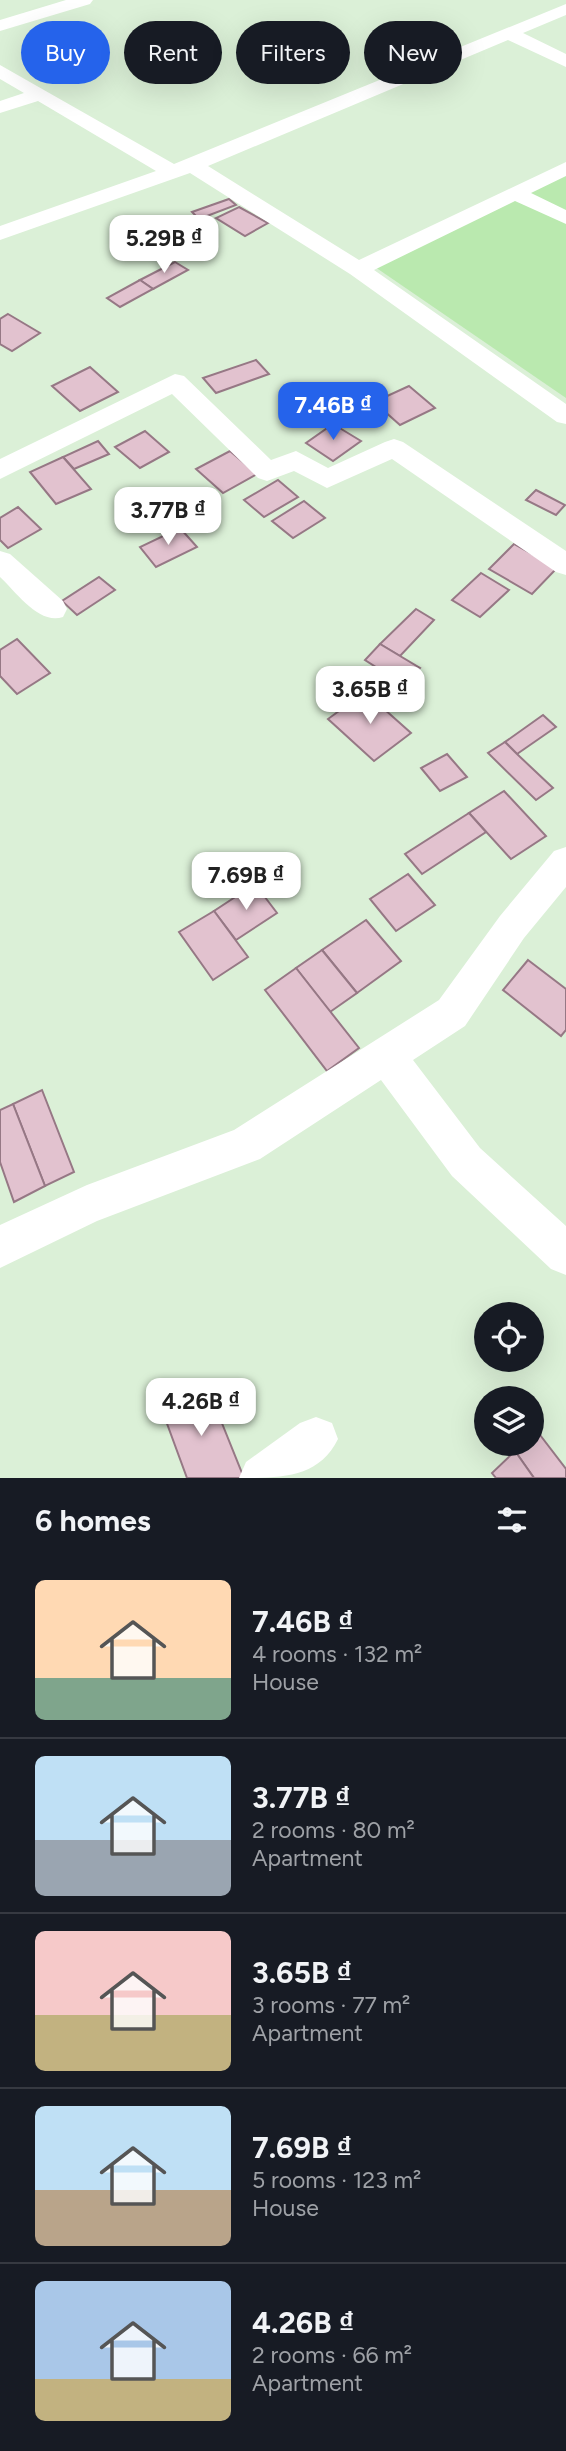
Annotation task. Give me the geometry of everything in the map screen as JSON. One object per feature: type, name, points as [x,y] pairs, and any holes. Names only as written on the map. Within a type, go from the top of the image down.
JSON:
[{"type":"street","points":[[0,26],[84,0]]},
{"type":"street","points":[[0,233],[183,169],[566,9]]},
{"type":"street","points":[[509,33],[566,61]]},
{"type":"street","points":[[0,71],[38,95],[183,169],[358,269],[566,416]]},
{"type":"street","points":[[0,107],[38,95]]},
{"type":"street","points":[[358,269],[566,168]]},
{"type":"street","points":[[515,193],[566,218]]},
{"type":"street","points":[[0,470],[175,382],[267,472],[296,460],[327,479],[394,448],[566,565]]},
{"type":"street","points":[[0,561],[53,609]]},
{"type":"street","points":[[0,1247],[87,1205],[246,1145],[452,1013],[512,927],[566,862]]},
{"type":"street","points":[[386,1055],[466,1161],[566,1254]]},
{"type":"street","points":[[262,1478],[316,1439]]},
{"type":"green space","points":[[566,173],[566,398],[375,267]]},
{"type":"building","points":[[229,199],[236,205],[199,219],[192,212]]},
{"type":"building","points":[[239,207],[268,223],[245,236],[216,218]]},
{"type":"building","points":[[190,231],[211,246],[196,252],[176,237]]},
{"type":"building","points":[[175,262],[188,270],[153,289],[140,280]]},
{"type":"building","points":[[140,280],[153,289],[120,307],[107,298]]},
{"type":"building","points":[[8,314],[40,333],[12,351],[0,344],[0,319]]},
{"type":"building","points":[[256,360],[269,374],[216,393],[203,378]]},
{"type":"building","points":[[90,367],[118,392],[80,411],[52,386]]},
{"type":"building","points":[[409,386],[435,408],[400,425],[374,402]]},
{"type":"building","points":[[315,388],[338,403],[308,422],[285,406]]},
{"type":"building","points":[[333,424],[361,441],[333,461],[306,443]]},
{"type":"building","points":[[145,431],[169,452],[140,468],[115,447]]},
{"type":"building","points":[[98,441],[109,454],[74,469],[63,457]]},
{"type":"building","points":[[230,451],[257,474],[223,493],[196,469]]},
{"type":"building","points":[[63,457],[91,489],[56,504],[30,472]]},
{"type":"building","points":[[278,480],[298,497],[264,517],[244,500]]},
{"type":"building","points":[[536,490],[565,505],[556,515],[526,500]]},
{"type":"building","points":[[304,501],[325,518],[293,538],[272,521]]},
{"type":"building","points":[[18,507],[41,529],[8,548],[0,540],[0,518]]},
{"type":"building","points":[[180,528],[197,547],[156,567],[140,547]]},
{"type":"building","points":[[514,544],[557,568],[532,594],[489,569]]},
{"type":"building","points":[[481,573],[509,590],[480,617],[452,600]]},
{"type":"building","points":[[99,577],[115,590],[77,615],[62,601]]},
{"type":"building","points":[[416,609],[434,620],[400,656],[380,644]]},
{"type":"building","points":[[17,639],[50,673],[17,694],[0,676],[0,650]]},
{"type":"building","points":[[380,644],[420,668],[404,685],[365,660]]},
{"type":"building","points":[[365,692],[411,733],[374,761],[328,719]]},
{"type":"building","points":[[543,715],[556,727],[517,754],[505,742]]},
{"type":"building","points":[[505,742],[553,788],[536,800],[488,753]]},
{"type":"building","points":[[447,754],[467,777],[440,791],[421,768]]},
{"type":"building","points":[[504,791],[546,836],[511,859],[469,813]]},
{"type":"building","points":[[469,813],[486,832],[422,874],[405,854]]},
{"type":"building","points":[[408,874],[435,905],[396,931],[370,899]]},
{"type":"building","points":[[255,884],[277,913],[236,940],[214,911]]},
{"type":"building","points":[[214,911],[248,957],[213,980],[179,932]]},
{"type":"building","points":[[366,920],[401,961],[357,993],[322,950]]},
{"type":"building","points":[[322,950],[357,993],[330,1012],[296,968]]},
{"type":"building","points":[[528,960],[566,989],[566,1030],[561,1036],[503,990]]},
{"type":"building","points":[[296,968],[359,1048],[327,1071],[265,990]]},
{"type":"building","points":[[42,1090],[74,1172],[45,1186],[13,1104]]},
{"type":"building","points":[[13,1104],[45,1186],[14,1202],[0,1162],[0,1110]]},
{"type":"building","points":[[207,1386],[244,1478],[187,1478],[162,1410]]},
{"type":"building","points":[[544,1440],[566,1469],[566,1478],[534,1478],[519,1456],[544,1456]]},
{"type":"building","points":[[510,1456],[519,1456],[534,1478],[496,1478],[492,1473]]}]
